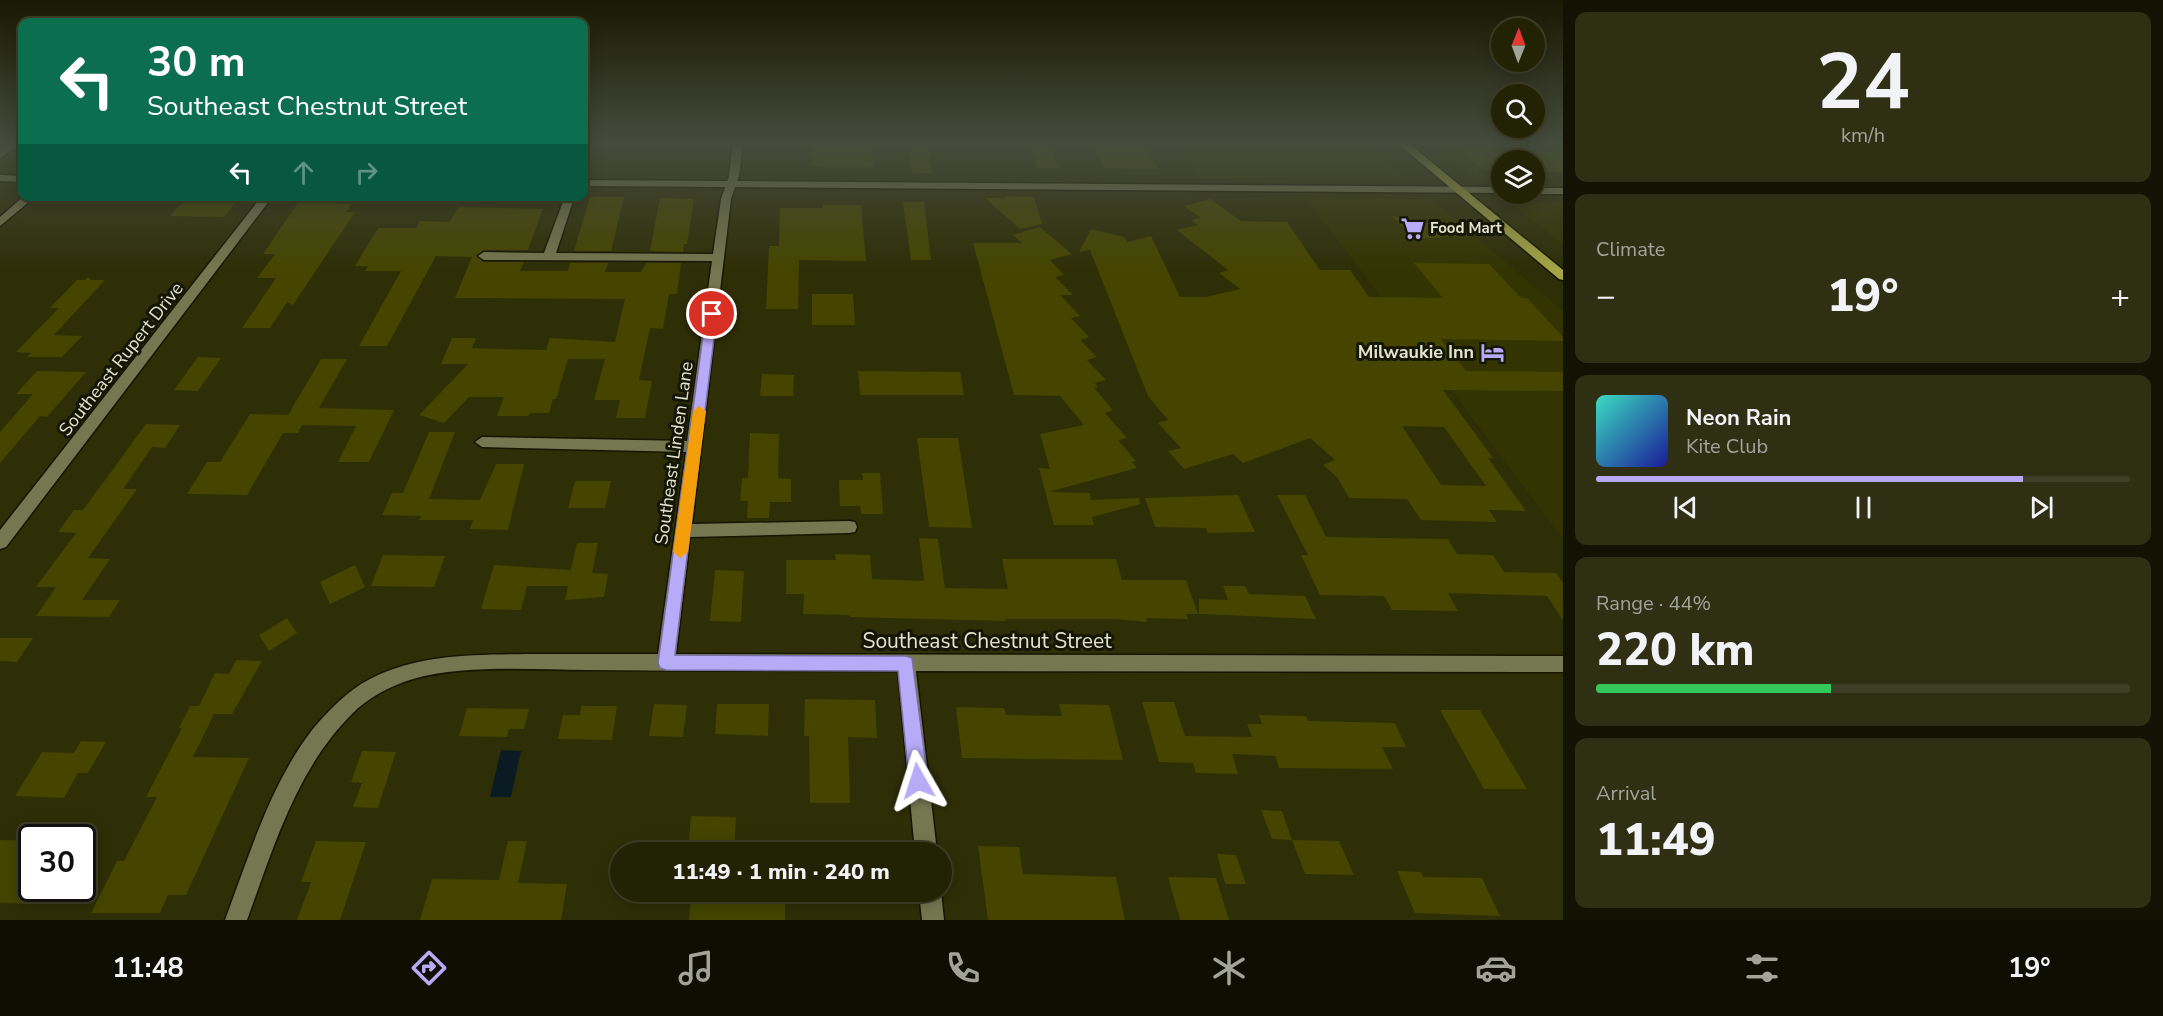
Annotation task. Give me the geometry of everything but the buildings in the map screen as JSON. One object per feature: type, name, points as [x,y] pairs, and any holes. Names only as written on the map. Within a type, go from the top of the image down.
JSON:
[{"type":"main road","points":[[1454,185],[1563,276]]},
{"type":"street","points":[[726,185],[1491,190]]},
{"type":"street","name":"Southeast Linden Lane","points":[[666,663],[727,193],[731,185]]},
{"type":"street","points":[[1545,191],[1563,191]]},
{"type":"street","points":[[0,223],[24,201]]},
{"type":"street","name":"Southeast Rupert Drive","points":[[0,542],[264,201]]},
{"type":"street","points":[[549,256],[568,201]]},
{"type":"street","points":[[484,256],[719,258]]},
{"type":"street","points":[[482,442],[694,447]]},
{"type":"street","points":[[683,531],[849,527]]},
{"type":"street","points":[[906,663],[925,842]]},
{"type":"street","name":"Southeast Chestnut Street","points":[[236,920],[294,775],[324,731],[354,698],[382,681],[412,670],[471,664],[1563,664]]},
{"type":"street","points":[[931,902],[933,920]]},
{"type":"shaded area","points":[[1306,198],[1432,199],[1563,311],[1563,539]]},
{"type":"shaded area","points":[[1563,202],[1563,245],[1512,204]]},
{"type":"water","points":[[501,750],[521,751],[511,797],[490,797]]},
{"type":"slow traffic","points":[[680,552],[699,411]]},
{"type":"place","name":"Food Mart","points":[[1412,228]]},
{"type":"place","name":"Milwaukie Inn","points":[[1492,352]]},
{"type":"route","points":[[712,314],[666,663],[906,663],[918,781]]}]
